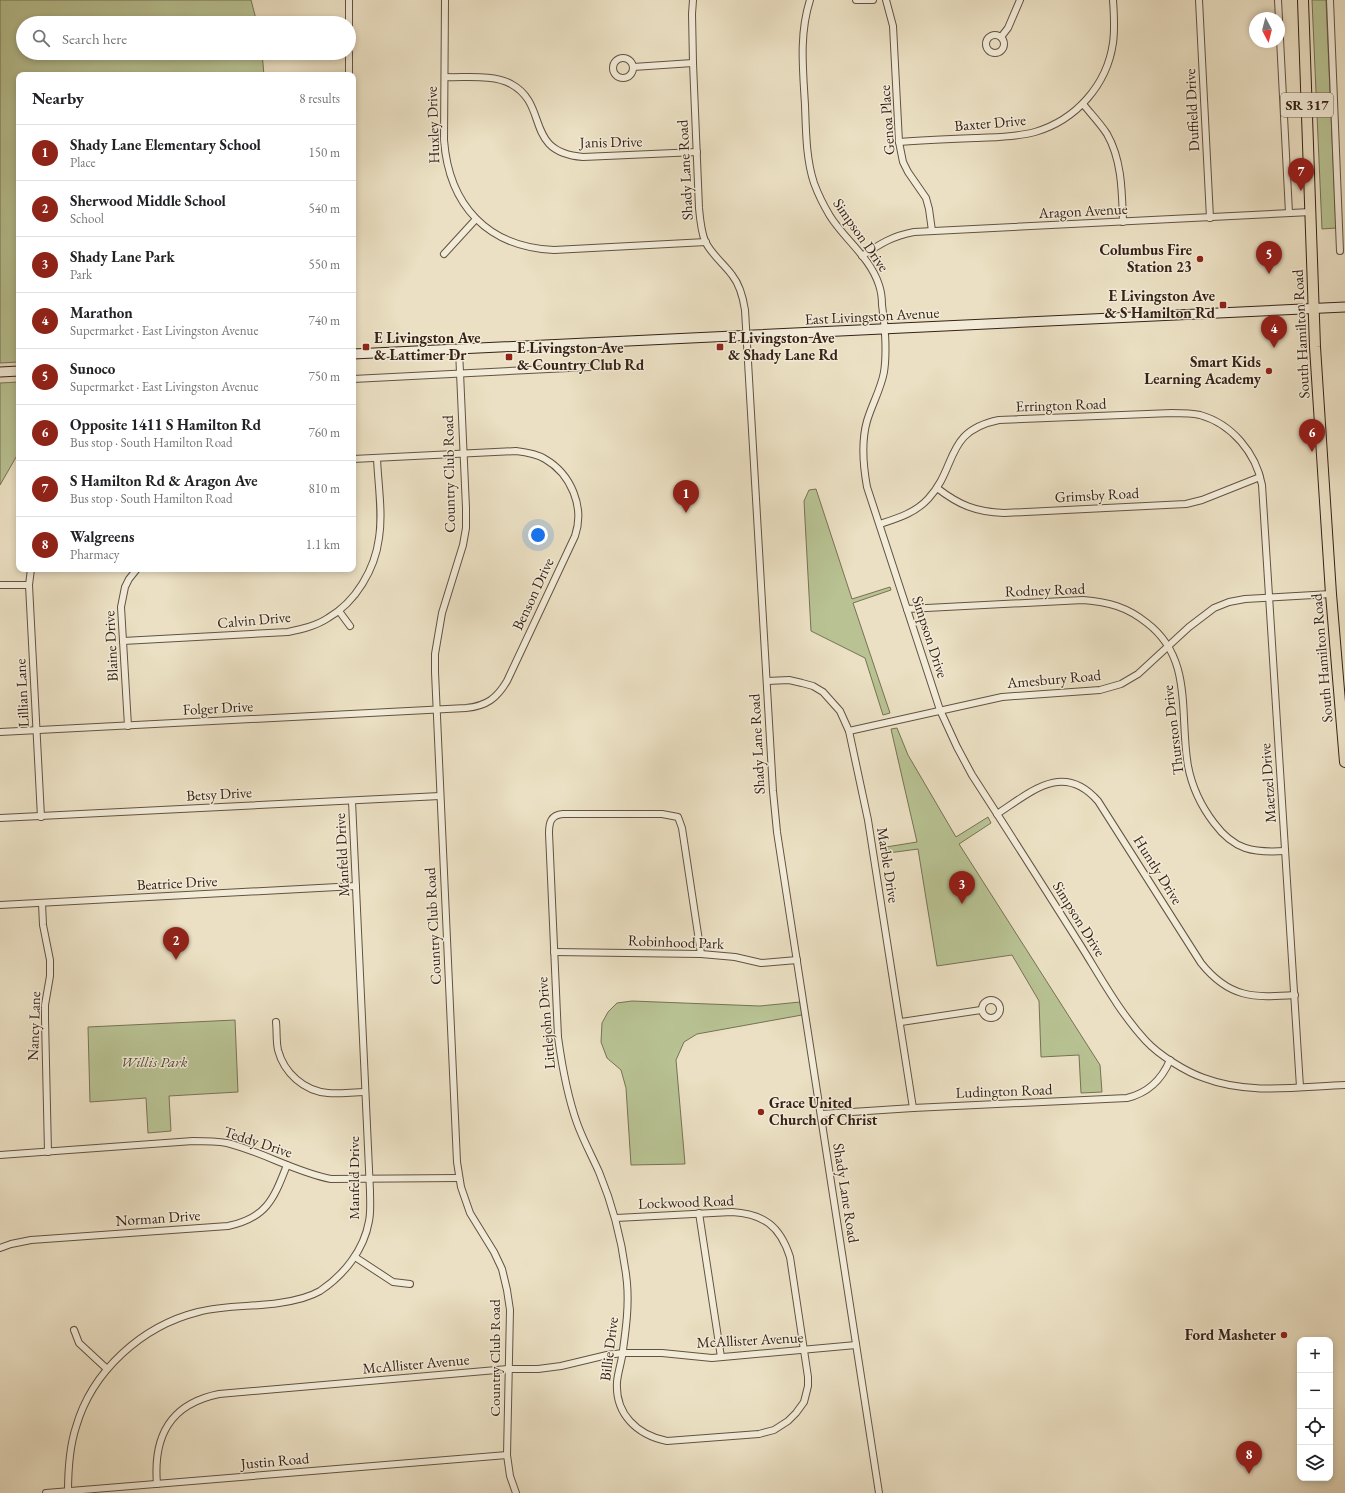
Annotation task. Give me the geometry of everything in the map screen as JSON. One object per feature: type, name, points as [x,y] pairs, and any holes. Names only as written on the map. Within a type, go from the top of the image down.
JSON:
[{"type":"main road","name":"South Hamilton Road","points":[[1303,0],[1314,308],[1332,594],[1345,762]]},
{"type":"main road","name":"East Livingston Avenue","points":[[356,354],[1345,307]]},
{"type":"main road","points":[[0,372],[16,371]]},
{"type":"street","points":[[349,0],[349,16]]},
{"type":"street","name":"Huxley Drive","points":[[445,0],[444,140],[446,164],[452,182],[460,197],[469,212],[476,219],[501,237],[512,242],[541,250],[706,242]]},
{"type":"street","name":"Shady Lane Road","points":[[693,0],[693,63],[701,225],[706,242],[714,255],[733,276],[743,298],[745,310],[748,336],[773,791],[777,832],[878,1493]]},
{"type":"street","name":"Simpson Drive","points":[[810,0],[802,52],[806,131],[814,182],[830,216],[869,265],[879,285],[883,307],[885,358],[884,373],[867,420],[864,437],[864,470],[867,486],[940,710],[956,747],[1133,1027],[1147,1042],[1170,1060],[1187,1070],[1204,1078],[1226,1084],[1247,1088],[1276,1089],[1345,1085]]},
{"type":"street","points":[[856,0],[873,0]]},
{"type":"street","name":"Genoa Place","points":[[886,0],[893,26],[899,142],[903,162],[926,198],[932,231]]},
{"type":"street","points":[[1001,37],[1008,28],[1020,0]]},
{"type":"street","name":"Baxter Drive","points":[[899,142],[1023,134],[1050,126],[1072,114],[1083,104],[1101,79],[1110,57],[1113,42],[1113,0]]},
{"type":"street","name":"Duffield Drive","points":[[1200,0],[1210,218]]},
{"type":"street","points":[[1278,0],[1289,214]]},
{"type":"street","points":[[1330,0],[1340,251]]},
{"type":"street","points":[[349,60],[349,72]]},
{"type":"street","points":[[633,67],[693,63]]},
{"type":"street","name":"Janis Drive","points":[[444,77],[491,78],[511,84],[524,94],[532,103],[544,138],[553,147],[567,155],[583,157],[697,152]]},
{"type":"street","points":[[1083,104],[1106,133],[1113,148],[1121,180],[1123,222]]},
{"type":"street","name":"Aragon Avenue","points":[[862,256],[883,242],[902,234],[932,231],[1311,212]]},
{"type":"street","points":[[444,254],[476,219]]},
{"type":"street","name":"Country Club Road","points":[[459,350],[466,528],[463,545],[446,594],[437,639],[434,672],[437,709],[457,1162],[459,1178],[470,1213],[494,1252],[505,1280],[510,1310],[508,1455],[510,1476],[516,1493]]},
{"type":"street","points":[[356,379],[589,367]]},
{"type":"street","name":"Errington Road","points":[[880,524],[906,515],[928,499],[937,488],[958,444],[966,434],[976,427],[999,420],[1172,413],[1200,415],[1226,427],[1247,449],[1260,477]]},
{"type":"street","name":"Benson Drive","points":[[356,459],[516,451],[526,452],[544,458],[560,471],[569,482],[578,506],[578,524],[575,536],[507,681],[498,694],[483,705],[475,708],[437,709]]},
{"type":"street","name":"Calvin Drive","points":[[123,641],[288,632],[309,627],[328,619],[349,602],[365,580],[376,554],[380,528],[377,458]]},
{"type":"street","name":"Grimsby Road","points":[[937,488],[965,506],[980,511],[1004,513],[1186,504],[1202,500],[1260,477]]},
{"type":"street","name":"Maetzel Drive","points":[[1260,477],[1286,851],[1300,1087]]},
{"type":"street","name":"Lillian Lane","points":[[31,572],[29,585],[41,816]]},
{"type":"street","name":"Blaine Drive","points":[[128,726],[121,607],[122,597],[129,579],[135,572]]},
{"type":"street","points":[[0,585],[29,585]]},
{"type":"street","name":"Amesbury Road","points":[[849,731],[1002,697],[1089,691],[1110,687],[1125,682],[1138,674],[1188,627],[1214,608],[1229,602],[1245,599],[1332,594]]},
{"type":"street","name":"Rodney Road","points":[[907,609],[1083,600],[1102,601],[1127,609],[1139,616],[1163,637],[1169,646]]},
{"type":"street","points":[[339,611],[350,626]]},
{"type":"street","name":"Thurston Drive","points":[[1169,646],[1174,654],[1181,679],[1188,766],[1203,807],[1218,829],[1227,838],[1237,844],[1249,850],[1263,852],[1286,851]]},
{"type":"street","name":"Marble Drive","points":[[767,681],[789,680],[802,682],[823,692],[840,711],[849,731],[868,820],[901,1022],[913,1108]]},
{"type":"street","name":"Folger Drive","points":[[0,732],[437,709]]},
{"type":"street","name":"Huntly Drive","points":[[997,814],[1038,787],[1054,782],[1070,782],[1090,792],[1098,801],[1201,963],[1218,982],[1243,994],[1267,997],[1295,995]]},
{"type":"street","name":"Betsy Drive","points":[[0,818],[440,796]]},
{"type":"street","name":"Manfeld Drive","points":[[68,1492],[70,1457],[76,1426],[91,1392],[107,1369],[129,1347],[144,1336],[182,1316],[214,1308],[278,1303],[299,1299],[319,1291],[339,1275],[355,1257],[361,1246],[369,1222],[370,1180],[352,801]]},
{"type":"street","name":"Littlejohn Drive","points":[[616,1218],[578,1124],[562,1069],[558,1037],[549,833],[552,817],[562,814],[662,814],[678,817],[682,828],[701,954]]},
{"type":"street","name":"Beatrice Drive","points":[[0,905],[356,886]]},
{"type":"street","name":"Nancy Lane","points":[[42,903],[43,925],[50,960],[50,976],[45,1005],[48,1152]]},
{"type":"street","name":"Robinhood Park","points":[[554,952],[701,954],[735,957],[761,964],[797,960]]},
{"type":"street","points":[[901,1022],[981,1010]]},
{"type":"street","points":[[276,1022],[278,1048],[284,1065],[303,1085],[314,1090],[328,1093],[365,1092]]},
{"type":"street","name":"Ludington Road","points":[[821,1114],[1127,1098],[1142,1093],[1159,1079],[1170,1060]]},
{"type":"street","name":"Teddy Drive","points":[[0,1155],[193,1140],[227,1144],[287,1164],[314,1175],[332,1179],[370,1180],[459,1178]]},
{"type":"street","name":"Norman Drive","points":[[0,1248],[31,1240],[240,1224],[257,1216],[265,1210],[272,1200],[287,1164]]},
{"type":"street","name":"Lockwood Road","points":[[616,1218],[732,1212],[751,1214],[760,1218],[777,1230],[786,1245],[790,1257],[808,1377],[808,1386],[804,1402],[796,1413]]},
{"type":"street","points":[[699,1213],[721,1357]]},
{"type":"street","name":"Billie Drive","points":[[616,1218],[622,1244],[627,1290],[627,1321],[617,1384],[620,1403],[626,1416],[633,1424],[639,1430],[652,1437],[667,1441],[676,1441],[759,1434],[774,1430],[788,1421],[796,1413]]},
{"type":"street","points":[[355,1257],[393,1282],[410,1284]]},
{"type":"street","points":[[74,1330],[79,1343],[107,1369]]},
{"type":"street","name":"McAllister Avenue","points":[[157,1484],[157,1456],[163,1432],[177,1414],[186,1406],[208,1396],[508,1369],[538,1369],[561,1366],[607,1354],[662,1353],[701,1358],[856,1345]]},
{"type":"street","name":"Justin Road","points":[[46,1493],[508,1455]]},
{"type":"green space","points":[[0,0],[251,0],[255,16],[16,16],[16,60],[263,60],[264,72],[16,72],[16,362],[0,363]]},
{"type":"green space","points":[[1312,0],[1326,0],[1336,228],[1322,229]]},
{"type":"green space","points":[[16,382],[16,457],[0,485],[0,383]]},
{"type":"green space","points":[[816,489],[852,599],[890,587],[891,590],[853,603],[890,713],[883,715],[865,658],[811,631],[804,501],[809,490]]},
{"type":"green space","points":[[897,728],[908,755],[956,837],[988,817],[991,823],[959,844],[1100,1065],[1102,1092],[1081,1093],[1079,1055],[1041,1057],[1039,1001],[1012,955],[937,966],[918,849],[881,854],[880,848],[917,842],[891,729]]},
{"type":"green space","points":[[632,1001],[760,1006],[800,1002],[802,1015],[697,1034],[684,1042],[676,1060],[685,1164],[631,1165],[626,1088],[621,1070],[607,1058],[601,1042],[602,1023],[608,1012],[617,1003]]},
{"type":"green space","name":"Willis Park","points":[[235,1020],[238,1092],[169,1096],[171,1131],[148,1133],[146,1098],[90,1102],[88,1027]]},
{"type":"place","name":"S Hamilton Rd & Aragon Ave","points":[[1301,191]]},
{"type":"place","name":"Columbus Fire Station 23","points":[[1200,259]]},
{"type":"place","name":"Sunoco","points":[[1269,274]]},
{"type":"place","name":"E Livingston Ave & S Hamilton Rd","points":[[1223,305]]},
{"type":"place","name":"E Livingston Ave & Lattimer Dr","points":[[366,347]]},
{"type":"place","name":"E Livingston Ave & Shady Lane Rd","points":[[720,347]]},
{"type":"place","name":"Marathon","points":[[1274,348]]},
{"type":"place","name":"E Livingston Ave & Country Club Rd","points":[[509,357]]},
{"type":"place","name":"Smart Kids Learning Academy","points":[[1269,371]]},
{"type":"place","name":"Opposite 1411 S Hamilton Rd","points":[[1312,452]]},
{"type":"place","name":"Shady Lane Elementary School","points":[[686,513]]},
{"type":"place","name":"Shady Lane Park","points":[[962,904]]},
{"type":"place","name":"Sherwood Middle School","points":[[176,960]]},
{"type":"place","name":"Grace United Church of Christ","points":[[761,1112]]},
{"type":"place","name":"Ford Masheter","points":[[1284,1335]]},
{"type":"place","name":"Walgreens","points":[[1249,1474]]}]
